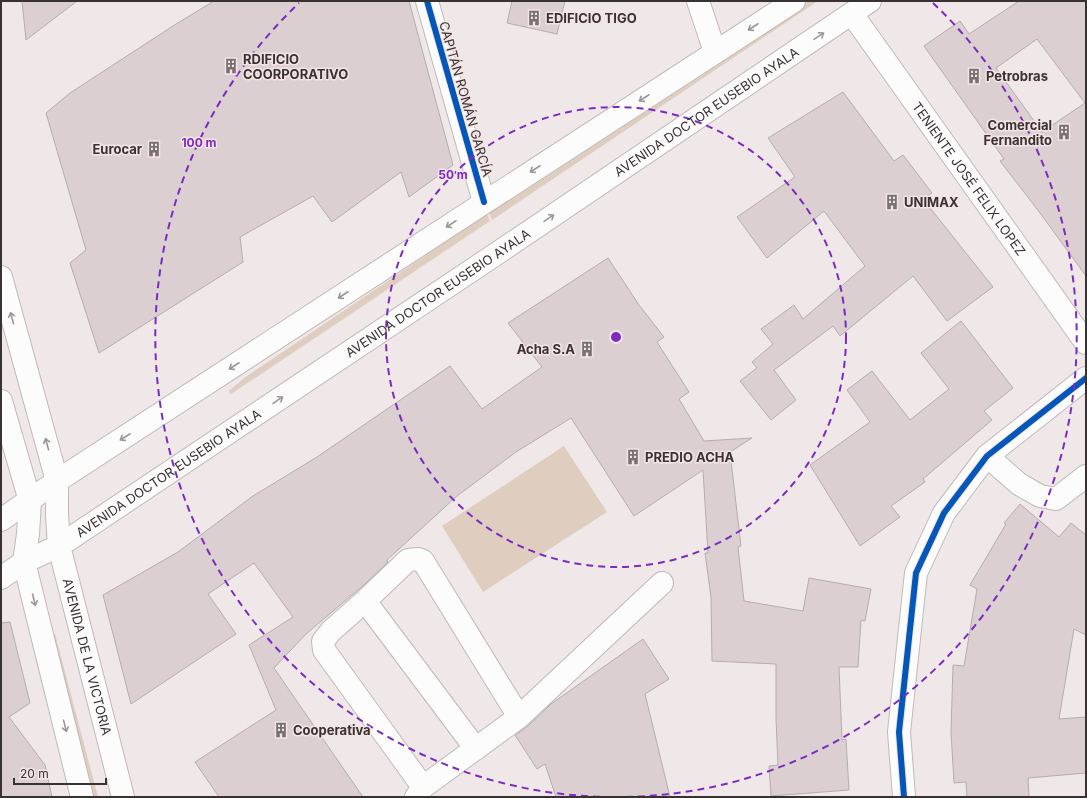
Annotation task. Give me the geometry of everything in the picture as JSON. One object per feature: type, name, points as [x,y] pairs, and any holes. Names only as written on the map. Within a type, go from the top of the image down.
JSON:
[{"type":"main road","name":"CAPITÁN ROMÁN GARCÍA","points":[[428,1],[484,202]]},
{"type":"main road","points":[[698,1],[715,52]]},
{"type":"main road","points":[[1,520],[57,481],[794,1]]},
{"type":"main road","name":"AVENIDA DOCTOR EUSEBIO AYALA","points":[[1,578],[24,562],[59,546],[502,250],[870,1]]},
{"type":"main road","name":"TENIENTE JOSÉ FELIX LOPEZ","points":[[852,14],[1086,343]]},
{"type":"main road","name":"AVENIDA DE LA VICTORIA","points":[[1,277],[57,481],[59,546],[123,797]]},
{"type":"main road","points":[[904,797],[898,732],[916,573],[944,513],[987,456],[1086,378]]},
{"type":"main road","points":[[1,401],[30,501],[28,534],[24,562],[82,797]]},
{"type":"main road","points":[[987,456],[1019,484],[1040,496],[1056,499],[1086,476]]},
{"type":"main road","points":[[519,717],[423,561],[418,559],[408,560],[331,631],[323,641],[324,650],[420,792],[519,717],[662,583]]},
{"type":"main road","points":[[365,601],[476,749]]},
{"type":"shaded area","points":[[806,1],[818,1],[492,220],[489,213]]},
{"type":"shaded area","points":[[487,214],[490,221],[230,394],[229,391],[244,378]]},
{"type":"shaded area","points":[[564,446],[607,512],[483,592],[442,526]]},
{"type":"shaded area","points":[[52,632],[55,634],[98,797],[92,797]]},
{"type":"building","points":[[22,1],[77,1],[26,40]]},
{"type":"building","points":[[214,1],[409,1],[453,165],[409,197],[401,172],[332,222],[313,196],[240,237],[243,262],[99,353],[70,263],[86,250],[46,113],[70,93]]},
{"type":"building","name":"EDIFICIO TIGO","points":[[512,1],[565,1],[557,34],[507,23]]},
{"type":"building","points":[[1019,1],[1086,1],[1086,276],[1000,161],[1004,159],[924,46],[960,21],[969,34]],"holes":[[[1037,39],[1085,103],[1042,132],[996,68]]]},
{"type":"building","points":[[843,92],[894,161],[903,155],[932,193],[923,199],[993,287],[947,321],[913,276],[840,336],[833,326],[774,370],[796,400],[771,420],[740,381],[757,368],[752,362],[773,344],[761,329],[794,305],[803,319],[865,266],[824,211],[767,258],[737,217],[795,177],[768,138]]},
{"type":"building","points":[[608,258],[639,305],[664,337],[657,342],[689,392],[679,399],[704,441],[752,438],[730,452],[741,546],[738,547],[744,601],[803,611],[809,578],[871,589],[865,621],[861,620],[858,667],[839,667],[842,740],[846,739],[849,790],[771,796],[769,766],[778,765],[776,664],[712,661],[711,597],[705,553],[708,553],[703,470],[634,516],[571,418],[516,452],[457,496],[387,560],[388,562],[365,584],[306,634],[274,668],[363,797],[219,797],[195,762],[276,710],[249,645],[293,617],[254,563],[208,594],[236,634],[131,704],[103,595],[178,552],[253,496],[317,457],[450,366],[482,409],[542,367],[508,323]]},
{"type":"building","points":[[961,321],[1013,388],[984,411],[992,420],[923,479],[925,482],[891,506],[900,517],[860,546],[810,465],[870,422],[847,390],[872,371],[910,420],[949,389],[921,353]]},
{"type":"building","points":[[1020,504],[1059,537],[1071,523],[1086,535],[1086,635],[1074,629],[1059,719],[1086,717],[1086,773],[1028,778],[1029,797],[967,797],[966,782],[954,783],[951,732],[953,665],[964,666],[977,589],[970,585],[1006,524],[1004,523]]},
{"type":"building","points":[[10,622],[30,703],[9,717],[45,765],[52,797],[1,797],[1,623]]},
{"type":"building","points":[[643,639],[669,679],[645,694],[670,797],[556,797],[545,764],[537,769],[515,735],[528,726],[551,704]]},
{"type":"cycle path","points":[[427,1],[484,202]]},
{"type":"cycle path","points":[[904,797],[899,732],[916,573],[944,513],[987,456],[1086,378]]},
{"type":"place","name":"EDIFICIO TIGO","points":[[534,18]]},
{"type":"place","name":"RDIFICIO COORPORATIVO","points":[[231,66]]},
{"type":"place","name":"Petrobras","points":[[974,76]]},
{"type":"place","name":"Comercial Fernandito","points":[[1064,132]]},
{"type":"place","name":"Eurocar","points":[[154,149]]},
{"type":"place","name":"UNIMAX","points":[[892,202]]},
{"type":"place","name":"Acha S.A","points":[[587,349]]},
{"type":"place","name":"PREDIO ACHA","points":[[633,457]]},
{"type":"place","name":"Cooperativa","points":[[281,730]]}]
